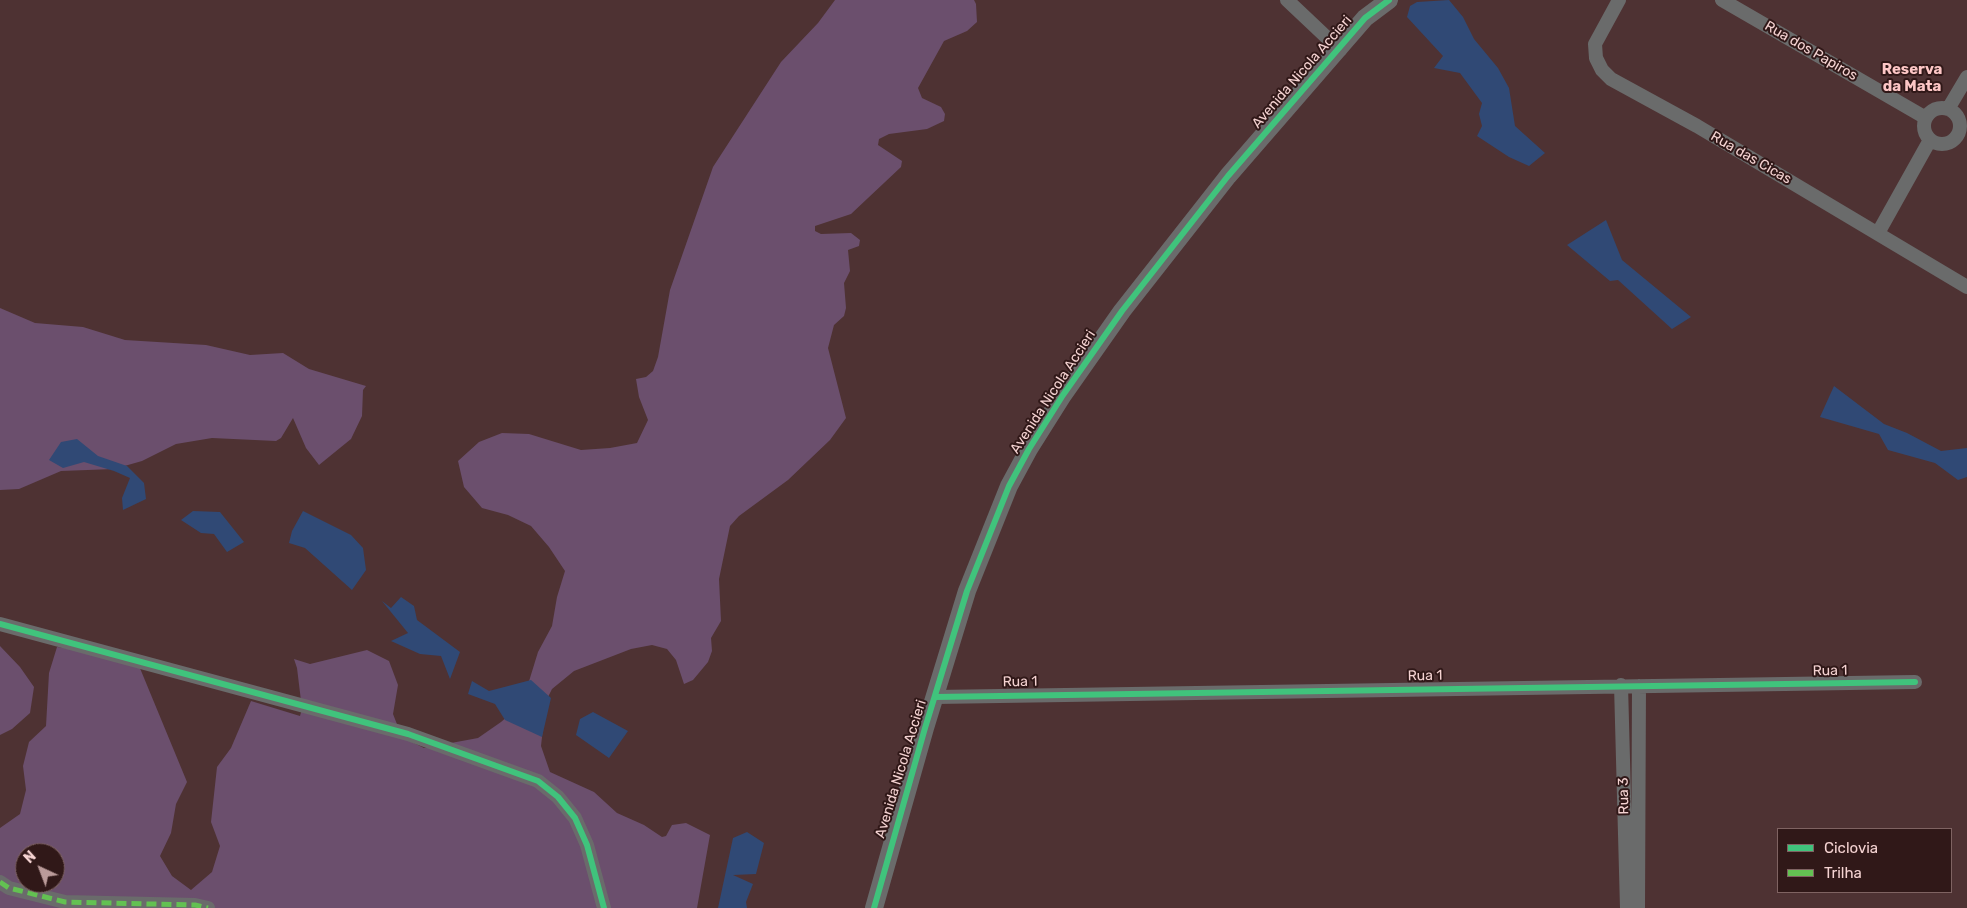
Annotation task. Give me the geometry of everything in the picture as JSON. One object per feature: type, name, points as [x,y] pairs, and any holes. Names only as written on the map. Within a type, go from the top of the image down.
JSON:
[{"type":"street","points":[[1287,0],[1340,50]]},
{"type":"street","name":"Avenida Nicola Accieri","points":[[874,908],[895,830],[967,591],[1009,486],[1063,395],[1122,311],[1228,176],[1340,50],[1365,18],[1373,0]]},
{"type":"street","name":"Avenida Nicola Accieri","points":[[1365,18],[1389,0]]},
{"type":"street","name":"Rua das Cicas","points":[[1619,0],[1595,44],[1596,58],[1602,70],[1611,79],[1878,233],[1967,287]]},
{"type":"street","name":"Rua dos Papiros","points":[[1722,0],[1926,118]]},
{"type":"street","points":[[1948,109],[1967,77]]},
{"type":"street","points":[[1948,109],[1957,116],[1962,140],[1947,144],[1935,143],[1930,140],[1923,127],[1926,118],[1933,110],[1948,109]]},
{"type":"street","points":[[1878,233],[1930,140]]},
{"type":"street","points":[[0,624],[408,734],[538,781],[558,797],[574,818],[587,845],[604,908]]},
{"type":"street","name":"Rua 1","points":[[936,697],[1621,685],[1915,682]]},
{"type":"street","name":"Rua 3","points":[[1621,685],[1627,908]]},
{"type":"street","name":"Rua 3","points":[[1638,908],[1639,686]]},
{"type":"street","points":[[0,882],[10,888],[65,902],[195,905],[208,908]]},
{"type":"shaded area","points":[[835,0],[974,0],[976,4],[977,22],[967,31],[944,41],[918,88],[922,98],[941,107],[945,114],[944,121],[927,129],[889,134],[879,139],[878,145],[902,161],[901,167],[851,214],[815,226],[815,231],[821,234],[851,233],[860,240],[859,246],[848,250],[850,271],[844,283],[846,308],[844,316],[834,325],[828,348],[846,418],[830,440],[788,480],[739,516],[730,526],[719,579],[721,621],[711,638],[712,651],[708,662],[693,680],[684,684],[676,660],[667,649],[652,645],[631,649],[574,671],[552,689],[546,701],[541,746],[550,772],[594,792],[617,813],[644,825],[662,837],[666,836],[672,825],[686,823],[710,835],[697,908],[0,908],[0,828],[20,814],[26,790],[23,766],[29,742],[46,726],[49,673],[57,647],[103,653],[137,661],[187,782],[176,804],[171,833],[160,856],[172,876],[191,890],[212,872],[220,846],[211,822],[217,767],[231,748],[251,701],[300,716],[302,709],[297,668],[294,659],[310,664],[367,650],[389,661],[398,685],[393,714],[402,737],[424,748],[478,738],[522,704],[538,652],[552,626],[557,597],[565,571],[549,547],[531,526],[508,515],[482,508],[464,487],[458,461],[479,442],[502,433],[529,434],[581,450],[610,448],[637,443],[648,420],[639,397],[636,379],[646,377],[653,371],[658,357],[670,290],[713,167],[781,62],[818,23]]},
{"type":"shaded area","points":[[0,308],[35,323],[83,327],[125,340],[206,345],[250,355],[283,353],[309,369],[366,386],[363,390],[362,416],[351,439],[319,465],[306,448],[293,418],[281,438],[276,441],[212,438],[176,444],[142,461],[114,469],[61,471],[19,489],[0,490]]},
{"type":"shaded area","points":[[0,646],[20,667],[34,687],[30,713],[12,729],[0,735]]},
{"type":"water","points":[[1449,0],[1463,17],[1474,39],[1498,68],[1509,88],[1515,126],[1545,153],[1529,166],[1509,157],[1477,136],[1482,126],[1479,114],[1482,103],[1460,73],[1434,68],[1443,56],[1407,17],[1410,6],[1417,2]]},
{"type":"water","points":[[1606,220],[1622,260],[1691,317],[1672,329],[1618,280],[1610,281],[1567,245]]},
{"type":"water","points":[[1834,386],[1884,424],[1907,433],[1941,451],[1967,448],[1967,477],[1958,480],[1935,463],[1888,450],[1879,434],[1820,417]]},
{"type":"water","points":[[77,439],[98,456],[127,466],[144,483],[146,499],[123,510],[122,498],[130,478],[84,462],[63,468],[49,460],[61,442]]},
{"type":"water","points":[[193,511],[220,512],[244,542],[227,552],[214,534],[201,533],[181,520]]},
{"type":"water","points":[[303,511],[351,535],[363,548],[366,570],[352,590],[305,548],[289,543],[292,531]]},
{"type":"water","points":[[401,597],[414,606],[417,620],[460,652],[450,679],[441,656],[420,654],[391,641],[408,633],[382,601],[391,608]]},
{"type":"water","points":[[531,680],[551,698],[542,737],[505,720],[495,704],[468,694],[472,681],[489,691]]},
{"type":"water","points":[[593,712],[628,731],[609,758],[576,735],[580,719]]},
{"type":"water","points":[[747,832],[764,843],[756,874],[733,875],[753,884],[746,902],[747,908],[718,908],[733,838]]},
{"type":"marked path","points":[[0,882],[9,888],[65,902],[195,905],[208,908]]},
{"type":"cycle path","points":[[874,908],[925,728],[967,591],[1009,486],[1029,449],[1063,395],[1122,311],[1228,176],[1365,18],[1389,0]]},
{"type":"cycle path","points":[[0,624],[408,734],[538,781],[558,797],[575,818],[587,845],[604,908]]},
{"type":"cycle path","points":[[935,697],[1915,682]]},
{"type":"district","name":"Reserva da Mata","points":[[1912,78]]}]
